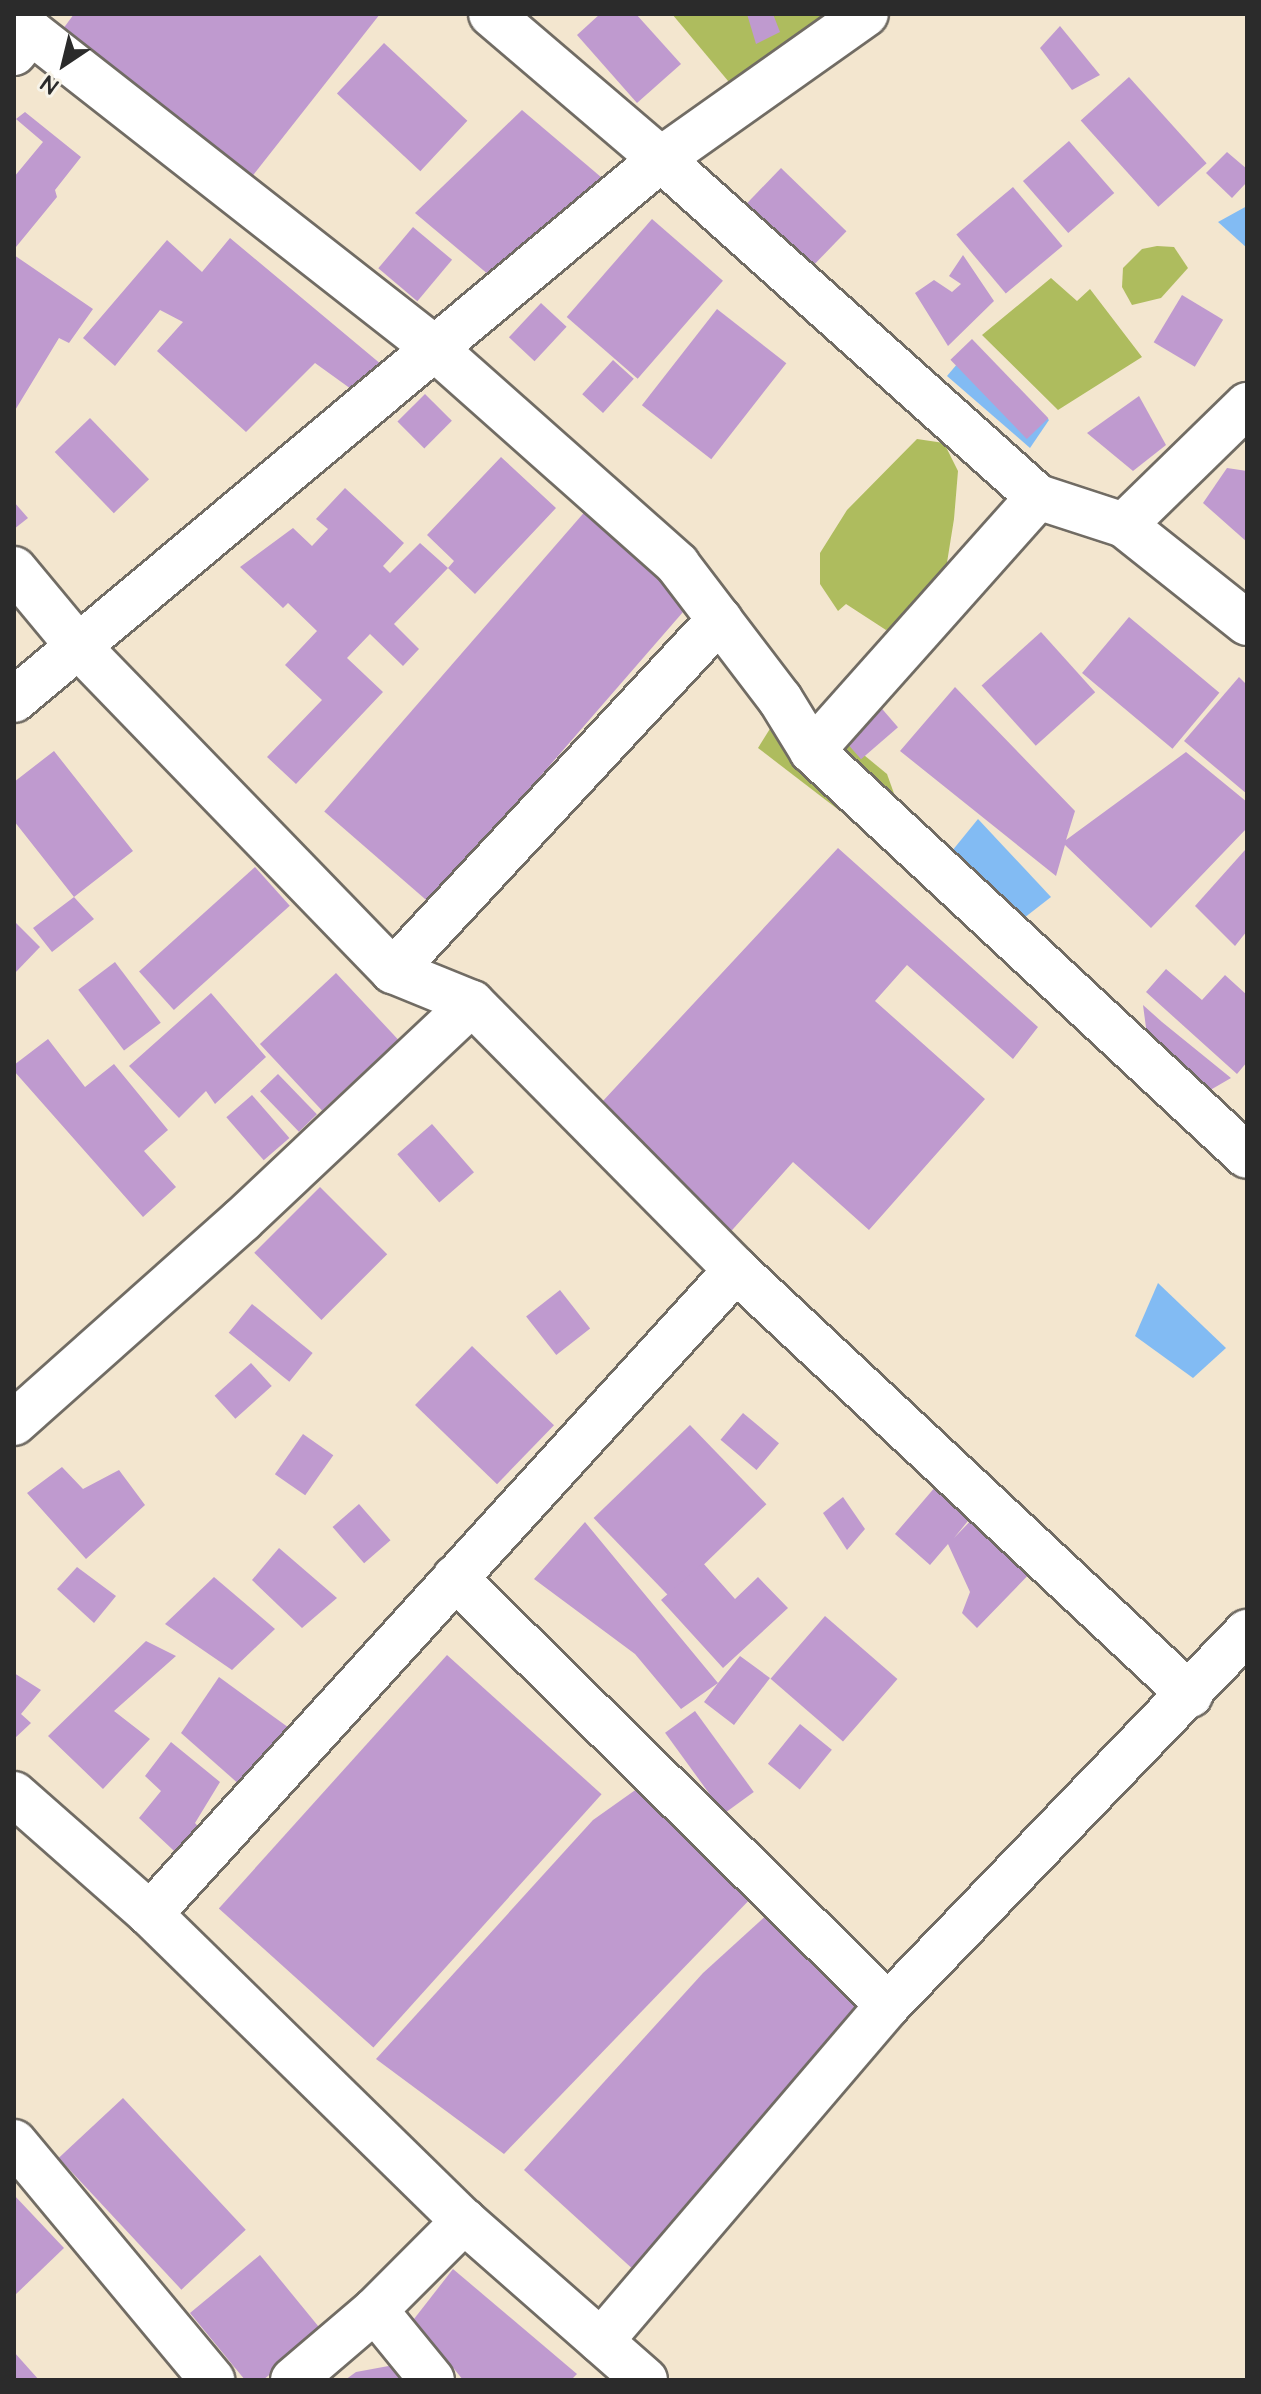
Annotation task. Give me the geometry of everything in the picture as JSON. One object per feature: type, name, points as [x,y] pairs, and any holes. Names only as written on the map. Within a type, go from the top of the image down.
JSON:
[{"type":"street","points":[[491,14],[661,159],[1038,497],[1124,525],[1247,623]]},
{"type":"street","points":[[14,700],[661,159],[866,14]]},
{"type":"street","points":[[26,29],[433,347],[677,564],[720,619],[812,751],[1247,1156]]},
{"type":"street","points":[[1124,525],[1247,405]]},
{"type":"street","points":[[812,751],[1038,497]]},
{"type":"street","points":[[14,569],[78,646],[393,971],[472,1003],[736,1270],[1190,1695]]},
{"type":"street","points":[[393,971],[720,619]]},
{"type":"street","points":[[14,1423],[242,1220],[472,1003]]},
{"type":"street","points":[[150,1914],[736,1270]]},
{"type":"street","points":[[455,1578],[888,2005]]},
{"type":"street","points":[[601,2341],[888,2005],[1190,1695],[1247,1632]]},
{"type":"street","points":[[22,1818],[150,1914],[464,2221],[645,2380]]},
{"type":"street","points":[[14,2142],[212,2380]]},
{"type":"street","points":[[293,2380],[375,2310],[464,2221]]},
{"type":"street","points":[[375,2310],[432,2380]]},
{"type":"green space","points":[[672,14],[862,14],[744,100]]},
{"type":"green space","points":[[1174,247],[1188,268],[1161,298],[1132,305],[1122,287],[1123,268],[1142,249]]},
{"type":"green space","points":[[1051,278],[1077,301],[1090,289],[1142,357],[1058,410],[982,335]]},
{"type":"green space","points":[[917,439],[944,443],[958,471],[945,575],[929,614],[886,630],[846,604],[838,611],[820,584],[820,553],[847,510]]},
{"type":"green space","points":[[791,695],[887,774],[901,813],[883,844],[758,748]]},
{"type":"water","points":[[1247,206],[1247,248],[1218,222]]},
{"type":"water","points":[[974,344],[1049,420],[1030,448],[947,376]]},
{"type":"water","points":[[978,819],[1051,897],[1024,918],[952,851]]},
{"type":"water","points":[[1158,1283],[1226,1348],[1193,1378],[1135,1336]]},
{"type":"building","points":[[74,14],[380,14],[247,183],[57,37]]},
{"type":"building","points":[[600,14],[636,14],[681,64],[637,103],[577,35]]},
{"type":"building","points":[[747,14],[773,14],[780,32],[756,44]]},
{"type":"building","points":[[1060,26],[1100,75],[1072,90],[1040,48]]},
{"type":"building","points":[[384,43],[467,121],[420,171],[337,93]]},
{"type":"building","points":[[1129,77],[1207,163],[1158,207],[1081,120]]},
{"type":"building","points":[[522,110],[608,183],[489,275],[415,213]]},
{"type":"building","points":[[25,112],[81,157],[55,190],[57,197],[16,247],[14,177],[43,142],[16,119]]},
{"type":"building","points":[[1069,141],[1114,193],[1068,233],[1023,181]]},
{"type":"building","points":[[1227,152],[1247,169],[1247,182],[1232,198],[1206,173]]},
{"type":"building","points":[[781,168],[846,231],[810,269],[745,205]]},
{"type":"building","points":[[1013,187],[1062,246],[1006,294],[956,235]]},
{"type":"building","points":[[652,219],[723,281],[638,379],[567,317]]},
{"type":"building","points":[[413,227],[452,260],[417,301],[378,268]]},
{"type":"building","points":[[230,238],[388,370],[358,394],[315,363],[246,432],[157,351],[183,322],[160,310],[115,366],[83,338],[167,240],[202,272]]},
{"type":"building","points":[[14,255],[93,309],[69,343],[59,338],[14,412]]},
{"type":"building","points":[[963,255],[994,301],[948,346],[915,293],[934,280],[952,292],[961,284],[949,276]]},
{"type":"building","points":[[1182,295],[1223,320],[1195,367],[1154,342]]},
{"type":"building","points":[[541,303],[567,327],[535,361],[509,337]]},
{"type":"building","points":[[717,309],[786,363],[711,459],[642,405]]},
{"type":"building","points":[[972,339],[1048,418],[1027,439],[950,360]]},
{"type":"building","points":[[613,360],[634,379],[603,413],[582,394]]},
{"type":"building","points":[[425,394],[452,421],[424,448],[397,422]]},
{"type":"building","points":[[1139,396],[1166,445],[1133,471],[1087,433]]},
{"type":"building","points":[[90,418],[149,479],[114,513],[55,452]]},
{"type":"building","points":[[501,457],[556,508],[475,594],[448,568],[454,561],[427,535]]},
{"type":"building","points":[[1227,468],[1247,471],[1247,542],[1203,503]]},
{"type":"building","points":[[345,488],[404,543],[383,566],[390,573],[420,543],[448,568],[394,624],[419,649],[403,666],[370,634],[347,658],[383,692],[296,784],[267,757],[322,700],[285,665],[317,631],[288,603],[283,608],[240,567],[293,528],[312,546],[328,529],[316,519]]},
{"type":"building","points":[[14,502],[28,518],[14,529]]},
{"type":"building","points":[[588,508],[694,600],[430,903],[324,811]]},
{"type":"building","points":[[1129,617],[1219,693],[1172,749],[1082,673]]},
{"type":"building","points":[[1041,632],[1095,692],[1036,746],[982,686]]},
{"type":"building","points":[[1239,677],[1247,685],[1247,794],[1184,741]]},
{"type":"building","points":[[955,687],[1075,811],[1066,840],[1186,752],[1247,802],[1247,828],[1151,928],[1065,845],[1056,876],[900,751]]},
{"type":"building","points":[[877,703],[898,727],[861,759],[840,735]]},
{"type":"building","points":[[54,751],[133,851],[74,897],[14,821],[14,782]]},
{"type":"building","points":[[838,848],[1038,1027],[1013,1059],[907,965],[875,1001],[985,1099],[869,1230],[793,1162],[725,1238],[589,1116]]},
{"type":"building","points":[[1245,850],[1247,931],[1235,946],[1195,906]]},
{"type":"building","points":[[255,867],[290,906],[174,1010],[139,971]]},
{"type":"building","points":[[74,897],[94,919],[52,952],[33,928]]},
{"type":"building","points":[[14,921],[40,947],[14,974]]},
{"type":"building","points":[[115,962],[161,1023],[124,1050],[78,990]]},
{"type":"building","points":[[1166,969],[1202,1000],[1225,975],[1247,995],[1247,1062],[1237,1074],[1146,992]]},
{"type":"building","points":[[336,973],[398,1040],[322,1110],[260,1044]]},
{"type":"building","points":[[211,993],[266,1057],[215,1104],[206,1091],[179,1118],[129,1066]]},
{"type":"building","points":[[1143,1005],[1231,1078],[1200,1096],[1147,1035]]},
{"type":"building","points":[[48,1039],[85,1087],[114,1064],[168,1130],[144,1151],[176,1187],[143,1217],[14,1071],[14,1065]]},
{"type":"building","points":[[278,1074],[317,1114],[299,1132],[260,1091]]},
{"type":"building","points":[[252,1095],[289,1138],[264,1160],[226,1117]]},
{"type":"building","points":[[432,1124],[474,1172],[439,1202],[397,1154]]},
{"type":"building","points":[[320,1187],[387,1254],[321,1320],[254,1253]]},
{"type":"building","points":[[560,1290],[590,1329],[556,1355],[526,1316]]},
{"type":"building","points":[[252,1304],[313,1353],[289,1382],[229,1333]]},
{"type":"building","points":[[472,1346],[554,1425],[497,1484],[415,1405]]},
{"type":"building","points":[[251,1363],[272,1386],[235,1419],[215,1396]]},
{"type":"building","points":[[743,1413],[779,1443],[757,1470],[721,1440]]},
{"type":"building","points":[[690,1425],[766,1504],[670,1597],[594,1518]]},
{"type":"building","points":[[303,1434],[333,1455],[305,1495],[275,1474]]},
{"type":"building","points":[[62,1467],[83,1489],[119,1470],[145,1505],[86,1559],[27,1493]]},
{"type":"building","points":[[936,1486],[972,1516],[954,1538],[981,1510],[1037,1566],[977,1628],[962,1613],[970,1592],[948,1544],[930,1565],[895,1534]]},
{"type":"building","points":[[843,1497],[865,1529],[847,1550],[823,1513]]},
{"type":"building","points":[[359,1504],[390,1540],[364,1563],[333,1527]]},
{"type":"building","points":[[585,1522],[718,1683],[681,1709],[635,1654],[534,1579]]},
{"type":"building","points":[[279,1548],[337,1598],[302,1628],[252,1580]]},
{"type":"building","points":[[703,1563],[735,1599],[758,1577],[788,1608],[723,1668],[661,1600]]},
{"type":"building","points":[[77,1567],[116,1596],[94,1623],[57,1589]]},
{"type":"building","points":[[214,1577],[275,1629],[232,1670],[165,1624]]},
{"type":"building","points":[[825,1616],[897,1679],[843,1742],[771,1679]]},
{"type":"building","points":[[146,1641],[176,1656],[114,1711],[150,1739],[103,1789],[48,1736]]},
{"type":"building","points":[[447,1655],[602,1794],[373,2048],[219,1908]]},
{"type":"building","points":[[740,1656],[770,1678],[734,1725],[704,1702]]},
{"type":"building","points":[[14,1673],[41,1690],[21,1714],[31,1723],[14,1739]]},
{"type":"building","points":[[219,1677],[296,1733],[249,1793],[181,1733]]},
{"type":"building","points":[[695,1711],[754,1792],[724,1814],[665,1733]]},
{"type":"building","points":[[800,1724],[832,1750],[800,1789],[768,1764]]},
{"type":"building","points":[[171,1742],[220,1782],[195,1823],[211,1841],[189,1865],[139,1818],[161,1791],[145,1776]]},
{"type":"building","points":[[641,1786],[756,1893],[504,2154],[376,2059],[593,1820]]},
{"type":"building","points":[[770,1912],[866,2002],[636,2272],[524,2170],[703,1973]]},
{"type":"building","points":[[123,2098],[246,2230],[181,2290],[59,2158]]},
{"type":"building","points":[[14,2195],[64,2248],[14,2296]]},
{"type":"building","points":[[260,2255],[323,2332],[263,2380],[245,2380],[190,2313]]},
{"type":"building","points":[[453,2269],[577,2374],[571,2380],[463,2380],[414,2319]]},
{"type":"building","points":[[14,2352],[39,2380],[14,2380]]},
{"type":"building","points":[[394,2365],[403,2380],[345,2380],[356,2372]]}]
